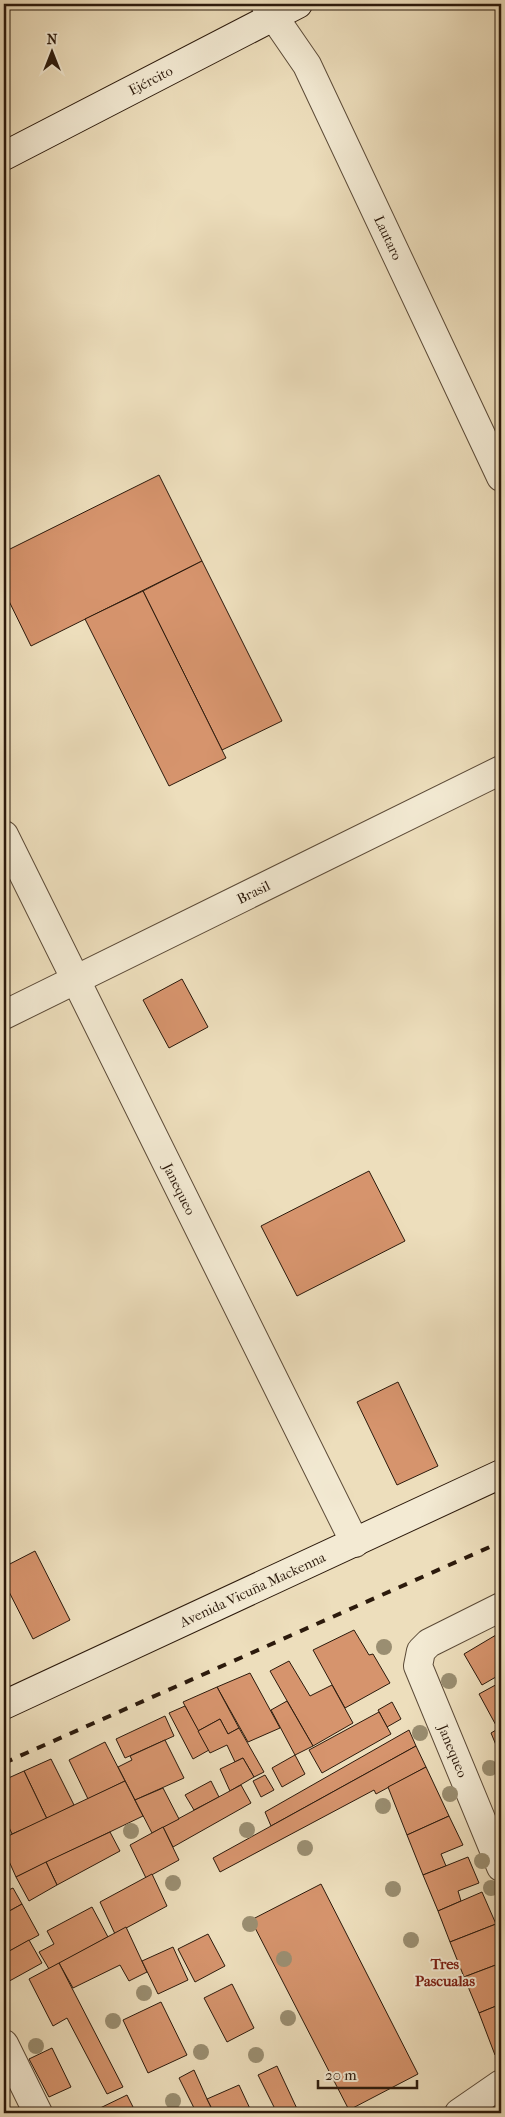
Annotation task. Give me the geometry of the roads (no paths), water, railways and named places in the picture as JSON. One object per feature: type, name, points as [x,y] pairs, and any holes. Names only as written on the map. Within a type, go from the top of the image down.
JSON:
[{"type":"street","name":"Ejército","points":[[4,156],[269,10],[298,4]]},
{"type":"street","name":"Lautaro","points":[[269,10],[307,65],[501,477]]},
{"type":"street","name":"Brasil","points":[[4,1015],[501,770]]},
{"type":"street","name":"Janequeo","points":[[4,835],[355,1543]]},
{"type":"street","name":"Avenida Vicuña Mackenna","points":[[4,1705],[501,1474]]},
{"type":"street","name":"Janequeo","points":[[501,1607],[436,1639],[421,1651],[418,1669],[501,1867]]},
{"type":"street","points":[[4,2044],[38,2113]]},
{"type":"street","points":[[459,2113],[501,2084]]},
{"type":"railway","points":[[4,1763],[501,1542]]},
{"type":"district","name":"Tres Pascualas","points":[[445,1972]]}]
